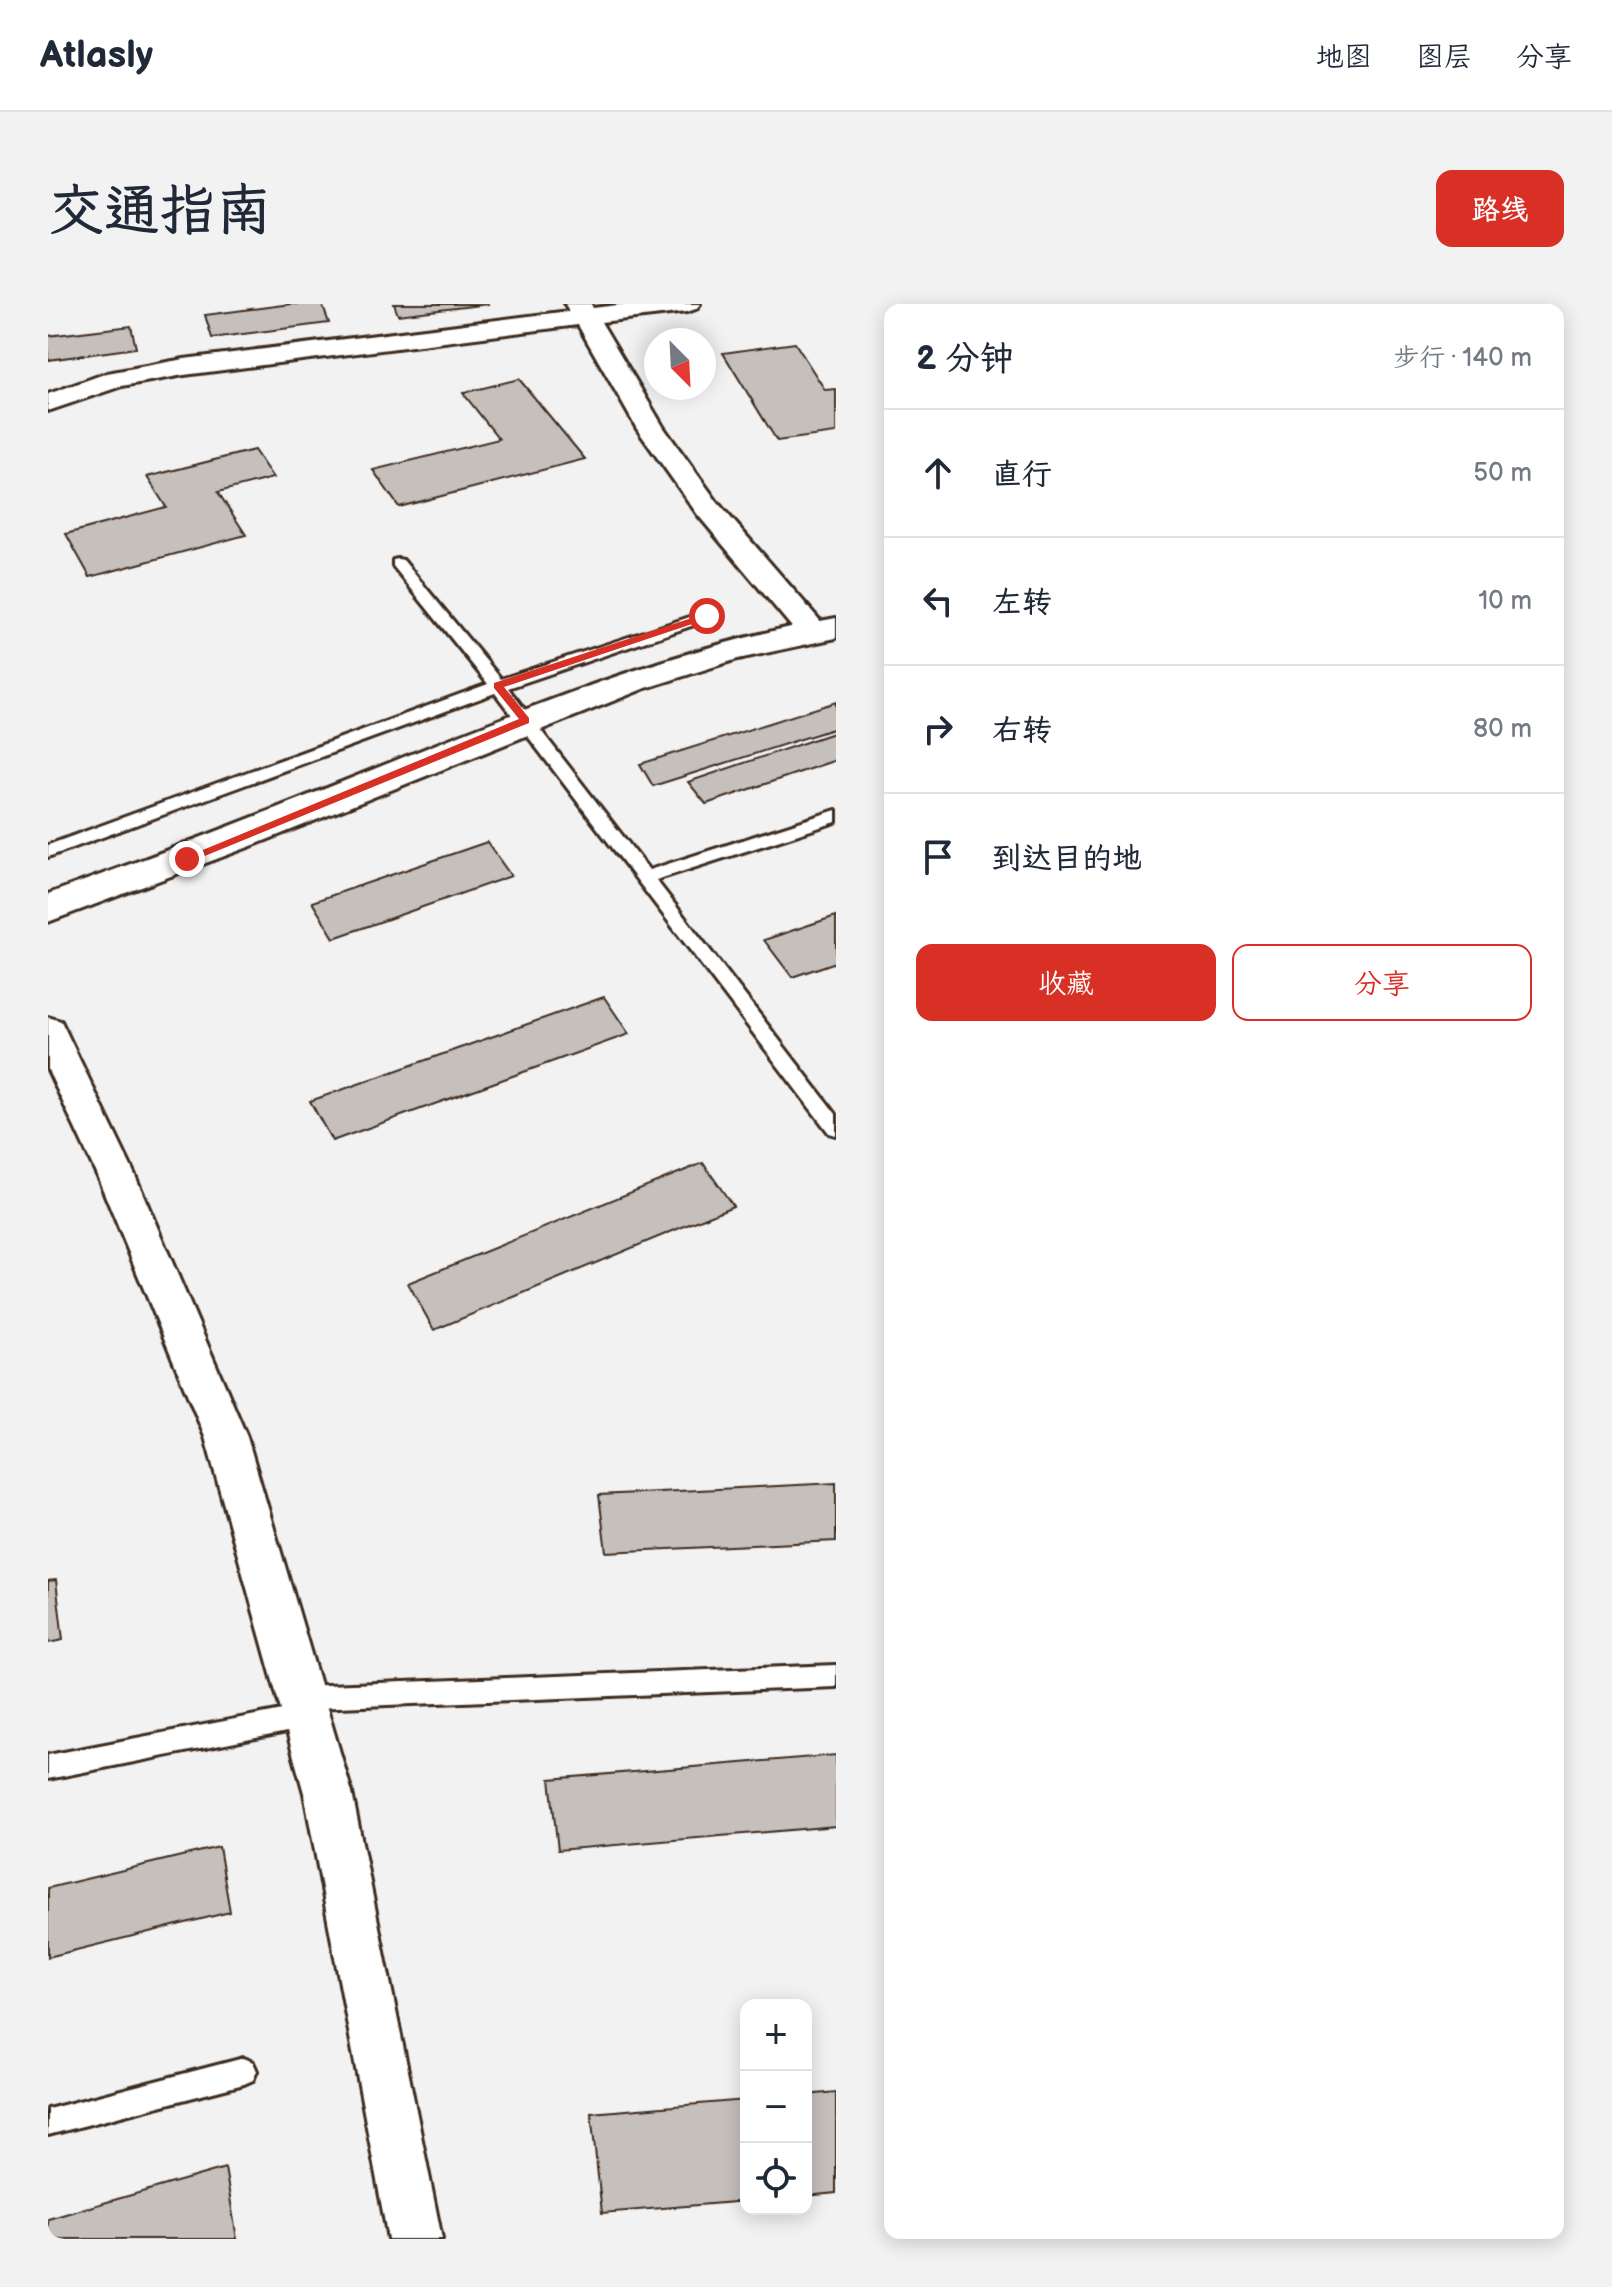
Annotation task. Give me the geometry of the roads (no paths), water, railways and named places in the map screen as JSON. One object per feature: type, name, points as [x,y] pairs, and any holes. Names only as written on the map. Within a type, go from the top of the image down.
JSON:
[{"type":"street","points":[[48,403],[116,379],[184,367],[582,311],[687,304]]},
{"type":"street","points":[[582,311],[651,429],[708,509],[824,629]]},
{"type":"street","points":[[48,908],[187,859],[624,683],[725,652],[824,629]]},
{"type":"street","points":[[48,1031],[115,1173],[226,1437],[328,1793],[415,2239]]},
{"type":"lane","points":[[398,563],[526,721],[836,1128]]},
{"type":"lane","points":[[48,851],[497,686],[707,616]]},
{"type":"lane","points":[[645,877],[836,816]]},
{"type":"lane","points":[[48,1767],[304,1707],[836,1676]]},
{"type":"lane","points":[[48,2122],[244,2071]]}]
